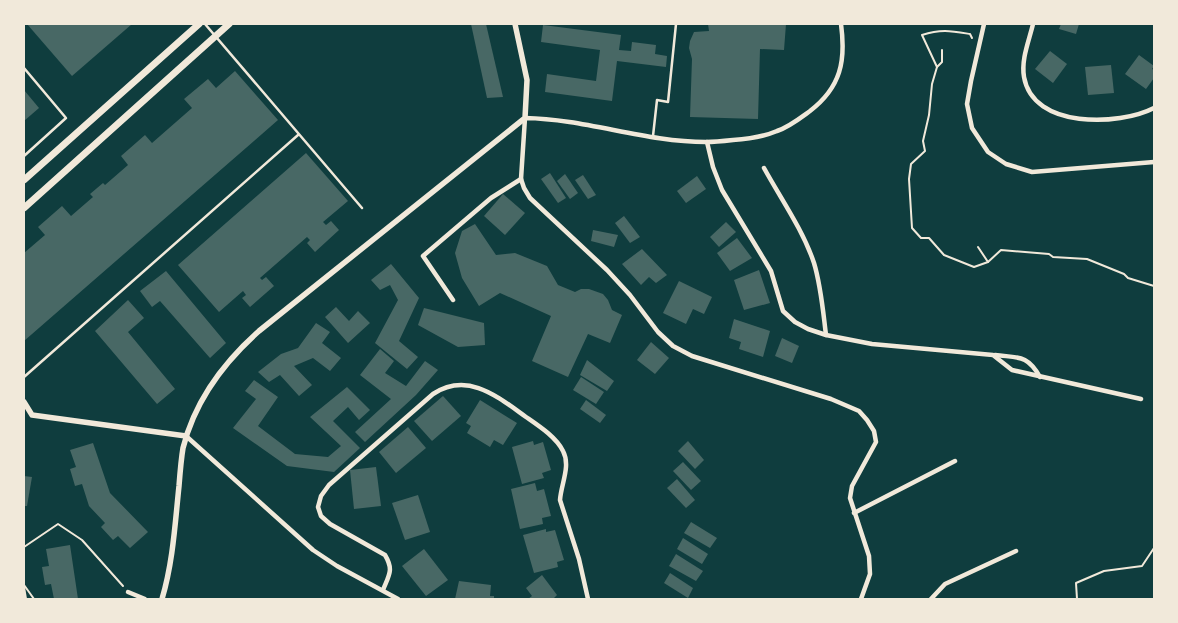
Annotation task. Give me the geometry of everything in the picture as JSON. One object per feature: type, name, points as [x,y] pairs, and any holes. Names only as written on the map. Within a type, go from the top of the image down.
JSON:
[{"type":"main road","points":[[24,180],[199,24]]},
{"type":"main road","points":[[24,208],[229,24]]},
{"type":"street","points":[[515,24],[528,80],[521,178],[530,198],[607,270],[630,295],[658,332],[673,346],[692,356],[832,399],[854,408],[867,420],[874,432],[876,442],[852,486],[850,498],[869,556],[870,574],[861,599]]},
{"type":"street","points":[[162,599],[169,575],[182,455],[192,418],[211,382],[240,348],[259,331],[525,118],[547,119],[653,136],[707,142],[756,138],[778,131],[795,122],[815,107],[830,91],[839,76],[843,49],[841,24]]},
{"type":"street","points":[[984,24],[967,104],[972,128],[988,152],[1006,164],[1032,172],[1154,162]]},
{"type":"street","points":[[1033,24],[1024,58],[1024,78],[1030,93],[1045,107],[1066,116],[1100,120],[1129,116],[1154,108]]},
{"type":"street","points":[[707,142],[713,167],[722,190],[771,271],[783,311],[802,326],[826,335],[872,344],[1022,358],[1030,361],[1040,377]]},
{"type":"street","points":[[764,168],[806,244],[814,264],[821,294],[826,335]]},
{"type":"street","points":[[453,300],[423,256],[491,198],[521,178]]},
{"type":"street","points":[[993,355],[1007,368],[1012,370],[1141,399]]},
{"type":"street","points":[[382,590],[390,573],[391,564],[385,555],[330,524],[321,516],[318,507],[321,496],[329,485],[432,394],[447,387],[464,385],[491,392],[542,428],[563,450],[566,468],[560,500],[579,559],[588,599]]},
{"type":"street","points":[[24,402],[32,415],[186,436],[313,550],[351,574],[398,599]]},
{"type":"street","points":[[854,513],[955,461]]},
{"type":"street","points":[[931,599],[945,584],[1016,551]]},
{"type":"street","points":[[128,592],[145,599]]},
{"type":"lane","points":[[205,24],[362,208]]},
{"type":"lane","points":[[653,136],[657,100],[668,102],[676,24]]},
{"type":"lane","points":[[24,68],[66,118],[24,156]]},
{"type":"lane","points":[[24,377],[298,135]]},
{"type":"path","points":[[938,67],[922,36],[937,30],[970,34],[978,49]]},
{"type":"path","points":[[942,50],[942,62],[938,67],[932,84],[929,115],[923,141],[925,151],[912,164],[910,171],[912,228],[922,238],[928,238],[944,255],[974,267],[988,262],[1000,250],[1049,254],[1053,257],[1086,258],[1124,274],[1128,278],[1154,286]]},
{"type":"path","points":[[978,247],[988,262]]},
{"type":"path","points":[[24,547],[58,524],[82,540],[128,592]]},
{"type":"path","points":[[1077,599],[1076,584],[1104,571],[1142,566],[1154,548]]},
{"type":"path","points":[[24,586],[26,599]]},
{"type":"path","points":[[24,586],[34,599]]},
{"type":"building","points":[[27,24],[132,24],[72,76]]},
{"type":"building","points":[[471,24],[486,24],[503,97],[487,98]]},
{"type":"building","points":[[708,24],[786,24],[784,50],[760,49],[758,119],[690,117],[692,59],[689,48],[690,41],[694,32],[709,31]]},
{"type":"building","points":[[1061,24],[1079,24],[1076,34],[1059,29]]},
{"type":"building","points":[[543,25],[621,35],[619,50],[631,51],[632,42],[656,45],[655,54],[667,56],[666,67],[617,61],[612,101],[545,92],[547,74],[596,81],[600,50],[541,42]]},
{"type":"building","points":[[1050,51],[1067,64],[1053,83],[1035,69]]},
{"type":"building","points":[[1139,55],[1154,66],[1152,69],[1154,70],[1154,78],[1146,89],[1125,74]]},
{"type":"building","points":[[1111,65],[1114,93],[1088,95],[1085,67]]},
{"type":"building","points":[[235,71],[278,120],[24,341],[24,253],[45,235],[38,227],[62,206],[71,216],[93,197],[90,194],[103,183],[105,185],[128,165],[121,156],[145,135],[152,143],[192,108],[184,99],[208,79],[216,88]]},
{"type":"building","points":[[24,90],[39,108],[24,121]]},
{"type":"building","points":[[306,153],[348,201],[323,222],[326,225],[331,221],[339,230],[315,252],[307,243],[310,240],[307,237],[260,278],[262,280],[266,277],[274,286],[250,307],[242,298],[246,295],[243,291],[219,312],[178,265]]},
{"type":"building","points":[[550,173],[566,198],[558,203],[541,179]]},
{"type":"building","points":[[565,174],[578,193],[570,199],[557,181]]},
{"type":"building","points":[[583,175],[596,195],[588,199],[575,180]]},
{"type":"building","points":[[697,176],[706,189],[686,203],[677,191]]},
{"type":"building","points":[[503,194],[525,213],[505,235],[484,216]]},
{"type":"building","points":[[624,216],[640,237],[630,243],[615,223]]},
{"type":"building","points":[[726,222],[736,232],[719,247],[710,237]]},
{"type":"building","points":[[475,224],[496,255],[515,253],[547,266],[558,285],[575,292],[581,289],[589,289],[603,294],[612,310],[622,315],[610,343],[588,334],[568,377],[532,361],[551,316],[500,293],[479,306],[462,278],[455,253],[462,231]]},
{"type":"building","points":[[593,230],[618,235],[614,247],[591,241]]},
{"type":"building","points":[[737,238],[752,258],[730,271],[717,253]]},
{"type":"building","points":[[642,249],[667,275],[656,283],[649,277],[641,285],[622,264]]},
{"type":"building","points":[[391,264],[419,298],[399,341],[418,357],[407,369],[375,343],[398,300],[390,285],[380,290],[371,280]]},
{"type":"building","points":[[759,270],[770,303],[744,310],[734,280]]},
{"type":"building","points":[[166,271],[226,343],[210,358],[160,301],[152,307],[140,291]]},
{"type":"building","points":[[679,281],[712,297],[704,314],[693,309],[686,324],[663,313]]},
{"type":"building","points":[[128,300],[144,318],[128,332],[175,389],[157,404],[95,331]]},
{"type":"building","points":[[336,307],[349,321],[358,311],[370,323],[348,343],[325,317]]},
{"type":"building","points":[[424,308],[484,323],[485,345],[458,347],[418,325]]},
{"type":"building","points":[[734,319],[770,331],[763,357],[739,349],[741,342],[729,338]]},
{"type":"building","points":[[316,323],[330,332],[322,343],[341,358],[330,371],[313,358],[294,366],[312,385],[299,396],[280,375],[269,382],[258,372],[281,354],[298,348]]},
{"type":"building","points":[[782,338],[799,346],[792,363],[775,356]]},
{"type":"building","points":[[651,342],[669,358],[655,374],[637,360]]},
{"type":"building","points":[[380,349],[394,361],[385,373],[406,386],[425,361],[438,370],[416,395],[365,442],[355,432],[391,399],[360,375]]},
{"type":"building","points":[[587,360],[614,381],[607,391],[580,375]]},
{"type":"building","points":[[581,377],[604,392],[596,404],[573,390]]},
{"type":"building","points":[[254,380],[278,397],[258,426],[295,454],[328,457],[341,446],[310,417],[347,387],[370,410],[359,420],[348,407],[333,421],[360,448],[334,472],[287,466],[233,428],[256,399],[245,391]]},
{"type":"building","points":[[443,396],[461,416],[432,441],[414,421]]},
{"type":"building","points":[[480,400],[517,423],[503,445],[494,440],[490,447],[467,433],[471,426],[466,423]]},
{"type":"building","points":[[586,400],[606,415],[600,423],[580,409]]},
{"type":"building","points":[[408,427],[426,448],[396,473],[379,452]]},
{"type":"building","points":[[533,441],[534,445],[543,442],[551,470],[542,473],[544,478],[522,484],[512,447]]},
{"type":"building","points":[[688,441],[704,460],[695,469],[678,451]]},
{"type":"building","points":[[93,443],[110,493],[148,532],[130,548],[118,536],[113,540],[101,527],[105,523],[89,506],[82,484],[75,486],[70,469],[76,467],[70,450]]},
{"type":"building","points":[[683,462],[701,481],[691,490],[673,471]]},
{"type":"building","points":[[376,467],[381,506],[354,509],[350,470]]},
{"type":"building","points":[[24,476],[32,477],[27,506],[24,506]]},
{"type":"building","points":[[677,479],[695,500],[686,508],[667,488]]},
{"type":"building","points":[[535,483],[537,491],[544,489],[551,516],[542,518],[543,524],[520,529],[511,489]]},
{"type":"building","points":[[418,495],[430,532],[405,540],[392,503]]},
{"type":"building","points":[[691,522],[717,538],[710,548],[684,533]]},
{"type":"building","points":[[546,529],[546,532],[555,530],[564,560],[557,562],[558,567],[534,573],[523,535]]},
{"type":"building","points":[[683,538],[708,554],[702,564],[677,549]]},
{"type":"building","points":[[70,545],[78,599],[54,599],[51,584],[45,585],[42,567],[49,566],[46,549]]},
{"type":"building","points":[[424,549],[448,580],[426,596],[402,566]]},
{"type":"building","points":[[676,554],[703,571],[696,581],[669,566]]},
{"type":"building","points":[[670,573],[693,588],[688,598],[664,583]]},
{"type":"building","points":[[542,575],[557,595],[555,599],[528,599],[532,596],[526,588]]},
{"type":"building","points":[[459,581],[491,585],[490,596],[494,596],[494,599],[455,599]]}]
